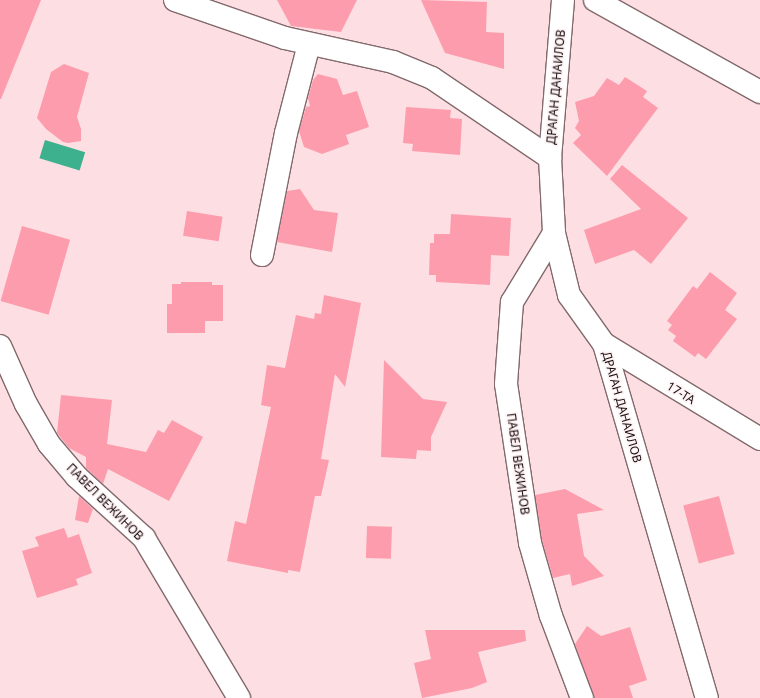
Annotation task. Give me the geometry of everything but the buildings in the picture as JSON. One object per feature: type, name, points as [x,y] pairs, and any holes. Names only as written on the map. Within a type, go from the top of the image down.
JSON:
[{"type":"street","points":[[175,0],[284,38],[393,62],[432,78],[550,158]]},
{"type":"street","name":"ДРАГАН ДАНАИЛОВ","points":[[563,0],[550,158],[554,233],[569,295],[604,344],[707,698]]},
{"type":"street","points":[[595,0],[760,92]]},
{"type":"street","points":[[262,255],[286,133],[308,44]]},
{"type":"street","name":"ПАВЕЛ ВЕЖИНОВ","points":[[554,233],[512,302],[506,384],[530,543],[551,616],[582,698]]},
{"type":"street","name":"17-ТА","points":[[604,344],[760,440]]},
{"type":"street","name":"ПАВЕЛ ВЕЖИНОВ","points":[[0,346],[26,404],[49,444],[77,477],[144,538],[239,698]]},
{"type":"shaded area","points":[[45,140],[85,152],[80,170],[39,158]]}]
